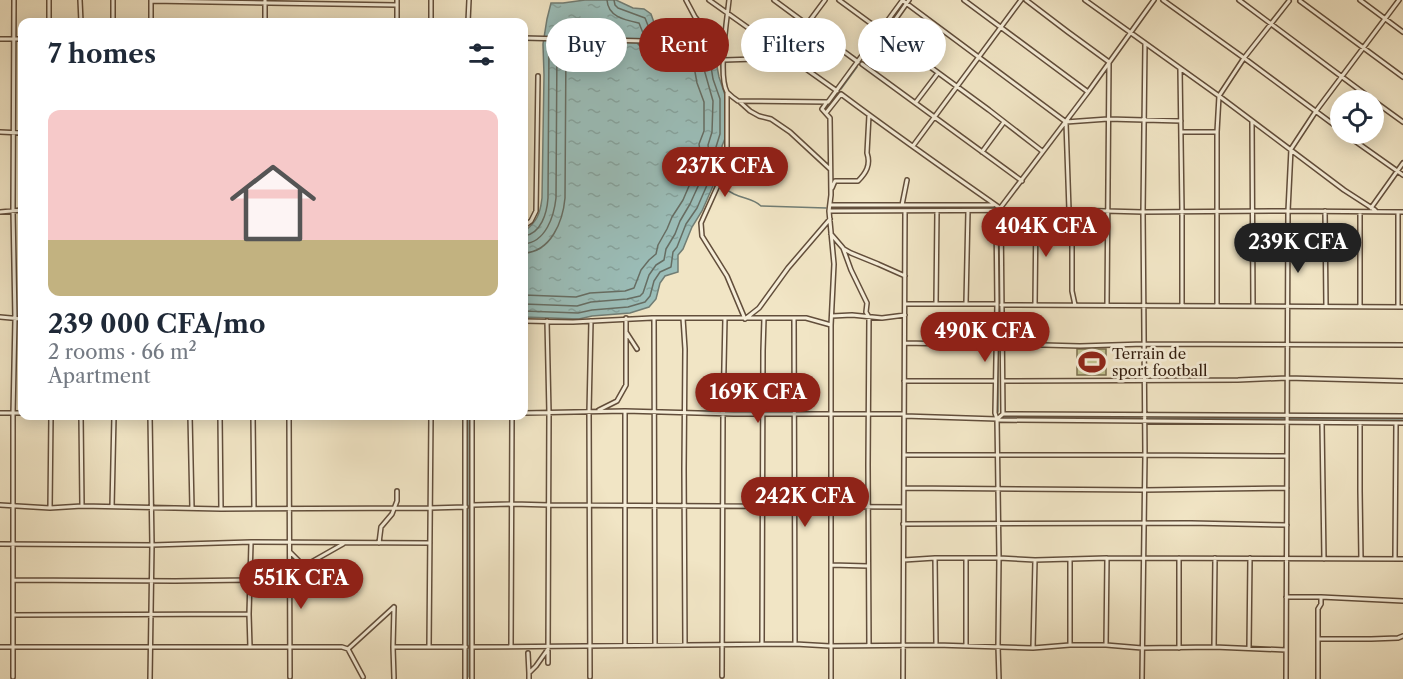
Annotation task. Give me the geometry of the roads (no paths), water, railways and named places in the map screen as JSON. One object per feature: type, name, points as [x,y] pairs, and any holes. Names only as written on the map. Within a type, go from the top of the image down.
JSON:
[{"type":"street","points":[[13,677],[14,0]]},
{"type":"street","points":[[49,0],[49,18]]},
{"type":"street","points":[[81,0],[81,18]]},
{"type":"street","points":[[113,0],[113,18]]},
{"type":"street","points":[[151,18],[151,0],[398,5]]},
{"type":"street","points":[[343,0],[343,5]]},
{"type":"street","points":[[397,18],[398,0]]},
{"type":"street","points":[[431,0],[431,18]]},
{"type":"street","points":[[468,18],[469,0]]},
{"type":"street","points":[[686,0],[696,18]]},
{"type":"street","points":[[709,0],[741,23]]},
{"type":"street","points":[[728,18],[729,0]]},
{"type":"street","points":[[774,0],[800,18]]},
{"type":"street","points":[[812,18],[825,0]]},
{"type":"street","points":[[838,0],[863,18]]},
{"type":"street","points":[[964,0],[1088,92]]},
{"type":"street","points":[[913,146],[1021,0]]},
{"type":"street","points":[[1026,0],[1109,62]]},
{"type":"street","points":[[1085,0],[1377,212]]},
{"type":"street","points":[[999,679],[999,489],[995,413],[999,304],[999,210],[1154,0]]},
{"type":"street","points":[[1163,0],[1330,122]]},
{"type":"street","points":[[1239,0],[1359,90]]},
{"type":"street","points":[[1360,0],[1403,32]]},
{"type":"street","points":[[1286,679],[1288,211],[1291,149],[1316,111],[1399,0]]},
{"type":"street","points":[[893,18],[905,1],[1066,122],[1108,119],[1181,121]]},
{"type":"street","points":[[1217,305],[1216,212],[1219,96],[1289,1]]},
{"type":"street","points":[[1300,1],[1403,77]]},
{"type":"street","points":[[265,2],[265,18]]},
{"type":"street","points":[[0,39],[18,38]]},
{"type":"street","points":[[528,38],[639,41]]},
{"type":"street","points":[[1142,679],[1145,454],[1143,212],[1145,44]]},
{"type":"street","points":[[1107,305],[1109,62]]},
{"type":"street","points":[[822,109],[858,65]]},
{"type":"street","points":[[1180,69],[1182,305]]},
{"type":"street","points":[[723,72],[727,92],[727,149],[723,174],[701,223],[702,236],[727,276],[745,318]]},
{"type":"street","points":[[811,72],[837,91]]},
{"type":"street","points":[[872,72],[1022,181]]},
{"type":"street","points":[[915,103],[938,73],[1042,152]]},
{"type":"street","points":[[528,223],[536,211],[538,76]]},
{"type":"street","points":[[727,92],[750,111],[771,119],[790,132],[830,169]]},
{"type":"street","points":[[826,113],[841,94],[999,210]]},
{"type":"street","points":[[738,101],[827,102],[822,109]]},
{"type":"street","points":[[1384,108],[1403,122]]},
{"type":"street","points":[[822,109],[830,118],[831,193],[829,211],[834,264],[831,325],[831,679]]},
{"type":"street","points":[[831,193],[835,181],[858,181],[866,173],[869,158],[867,153],[869,115]]},
{"type":"street","points":[[1252,121],[1253,306]]},
{"type":"street","points":[[982,152],[1004,122]]},
{"type":"street","points":[[1066,122],[1072,291],[1075,304]]},
{"type":"street","points":[[0,132],[18,133]]},
{"type":"street","points":[[1181,132],[1217,132]]},
{"type":"street","points":[[1359,144],[1403,176]]},
{"type":"street","points":[[1371,207],[1403,163]]},
{"type":"street","points":[[902,205],[907,180]]},
{"type":"street","points":[[830,205],[995,205]]},
{"type":"street","points":[[0,212],[18,210]]},
{"type":"street","points":[[1035,305],[1036,210]]},
{"type":"street","points":[[829,211],[1403,212]]},
{"type":"street","points":[[936,304],[937,211]]},
{"type":"street","points":[[966,303],[968,211]]},
{"type":"street","points":[[1325,211],[1326,306]]},
{"type":"street","points":[[903,679],[905,212]]},
{"type":"street","points":[[1360,212],[1360,306]]},
{"type":"street","points":[[904,304],[1401,307],[1398,212]]},
{"type":"street","points":[[745,318],[759,308],[788,268],[830,219]]},
{"type":"street","points":[[831,234],[851,254],[905,276]]},
{"type":"street","points":[[843,248],[867,303],[866,312],[869,317],[869,645]]},
{"type":"street","points":[[999,304],[1003,344],[1003,414]]},
{"type":"street","points":[[832,316],[882,318],[905,315]]},
{"type":"street","points":[[0,317],[15,319]]},
{"type":"street","points":[[596,412],[617,401],[626,385],[626,318]]},
{"type":"street","points":[[654,318],[655,645]]},
{"type":"street","points":[[683,318],[685,349],[685,645]]},
{"type":"street","points":[[722,676],[725,318]]},
{"type":"street","points":[[762,644],[764,318]]},
{"type":"street","points":[[528,321],[764,318],[810,319],[831,325]]},
{"type":"street","points":[[794,319],[795,644]]},
{"type":"street","points":[[548,321],[548,663]]},
{"type":"street","points":[[590,677],[591,321]]},
{"type":"street","points":[[626,332],[637,349]]},
{"type":"street","points":[[905,343],[996,345]]},
{"type":"street","points":[[1003,344],[1080,346],[1144,344],[1403,345]]},
{"type":"street","points":[[1003,381],[1287,378],[1403,381]]},
{"type":"street","points":[[904,381],[996,381]]},
{"type":"street","points":[[625,411],[625,645]]},
{"type":"street","points":[[528,413],[625,411],[868,413],[1012,420],[1287,419],[1403,416]]},
{"type":"street","points":[[0,413],[18,413]]},
{"type":"street","points":[[997,419],[1003,414],[1144,419],[1287,419],[1322,423],[1403,423]]},
{"type":"street","points":[[50,508],[51,420]]},
{"type":"street","points":[[81,420],[82,506]]},
{"type":"street","points":[[112,507],[114,420]]},
{"type":"street","points":[[150,420],[152,545],[150,679]]},
{"type":"street","points":[[189,420],[192,508]]},
{"type":"street","points":[[220,420],[221,509]]},
{"type":"street","points":[[254,420],[254,509]]},
{"type":"street","points":[[289,420],[290,677]]},
{"type":"street","points":[[429,646],[431,420]]},
{"type":"street","points":[[465,420],[465,679]]},
{"type":"street","points":[[472,420],[472,679]]},
{"type":"street","points":[[511,646],[512,420]]},
{"type":"street","points":[[1322,423],[1324,560]]},
{"type":"street","points":[[1360,423],[1361,559]]},
{"type":"street","points":[[1395,559],[1396,423]]},
{"type":"street","points":[[904,454],[1287,456]]},
{"type":"street","points":[[904,488],[1144,490],[1287,488]]},
{"type":"street","points":[[379,543],[381,526],[392,514],[397,501],[397,491]]},
{"type":"street","points":[[0,505],[50,508],[82,506],[221,509],[466,507]]},
{"type":"street","points":[[473,505],[903,507]]},
{"type":"street","points":[[903,524],[1287,525]]},
{"type":"street","points":[[0,543],[152,545],[251,542],[430,543]]},
{"type":"street","points":[[250,647],[251,542]]},
{"type":"street","points":[[290,580],[304,566],[345,543]]},
{"type":"street","points":[[289,551],[304,566]]},
{"type":"street","points":[[904,561],[935,558],[1403,559]]},
{"type":"street","points":[[935,558],[936,645]]},
{"type":"street","points":[[1106,645],[1107,558]]},
{"type":"street","points":[[1179,558],[1179,648]]},
{"type":"street","points":[[1214,647],[1215,558]]},
{"type":"street","points":[[1249,648],[1250,558]]},
{"type":"street","points":[[966,559],[966,646]]},
{"type":"street","points":[[1070,559],[1070,645]]},
{"type":"street","points":[[1033,648],[1035,560]]},
{"type":"street","points":[[831,565],[869,566]]},
{"type":"street","points":[[13,580],[249,580]]},
{"type":"street","points":[[1286,597],[1403,602]]},
{"type":"street","points":[[1318,679],[1318,609],[1321,597]]},
{"type":"street","points":[[348,649],[394,607],[394,678]]},
{"type":"street","points":[[13,615],[249,614]]},
{"type":"street","points":[[1318,639],[1371,639],[1403,636]]},
{"type":"street","points":[[473,647],[795,644],[1033,648],[1106,645],[1142,648],[1214,647],[1286,650]]},
{"type":"street","points":[[0,647],[342,647],[348,649],[363,677]]},
{"type":"street","points":[[393,647],[466,647]]},
{"type":"street","points":[[529,673],[548,648]]},
{"type":"street","points":[[528,653],[529,679]]},
{"type":"water","points":[[616,0],[633,8],[644,9],[652,18],[639,18],[639,72],[718,72],[726,98],[726,136],[722,146],[724,161],[702,211],[678,255],[678,272],[665,276],[660,283],[656,299],[649,307],[630,313],[579,319],[528,317],[528,228],[537,217],[542,198],[543,44],[546,25],[546,72],[627,72],[627,18],[547,18],[551,3]]},
{"type":"waterway","points":[[893,18],[901,7]]},
{"type":"waterway","points":[[841,89],[857,67]]},
{"type":"waterway","points":[[712,183],[738,196],[755,201],[761,206],[826,208]]},
{"type":"waterway","points":[[833,208],[993,208]]},
{"type":"waterway","points":[[998,293],[999,213]]},
{"type":"waterway","points":[[998,313],[998,412]]},
{"type":"waterway","points":[[1003,418],[1141,418]]},
{"type":"waterway","points":[[1147,418],[1403,419]]},
{"type":"waterway","points":[[469,420],[469,677]]},
{"type":"place","name":"Terrain de sport football","points":[[1092,362]]}]
